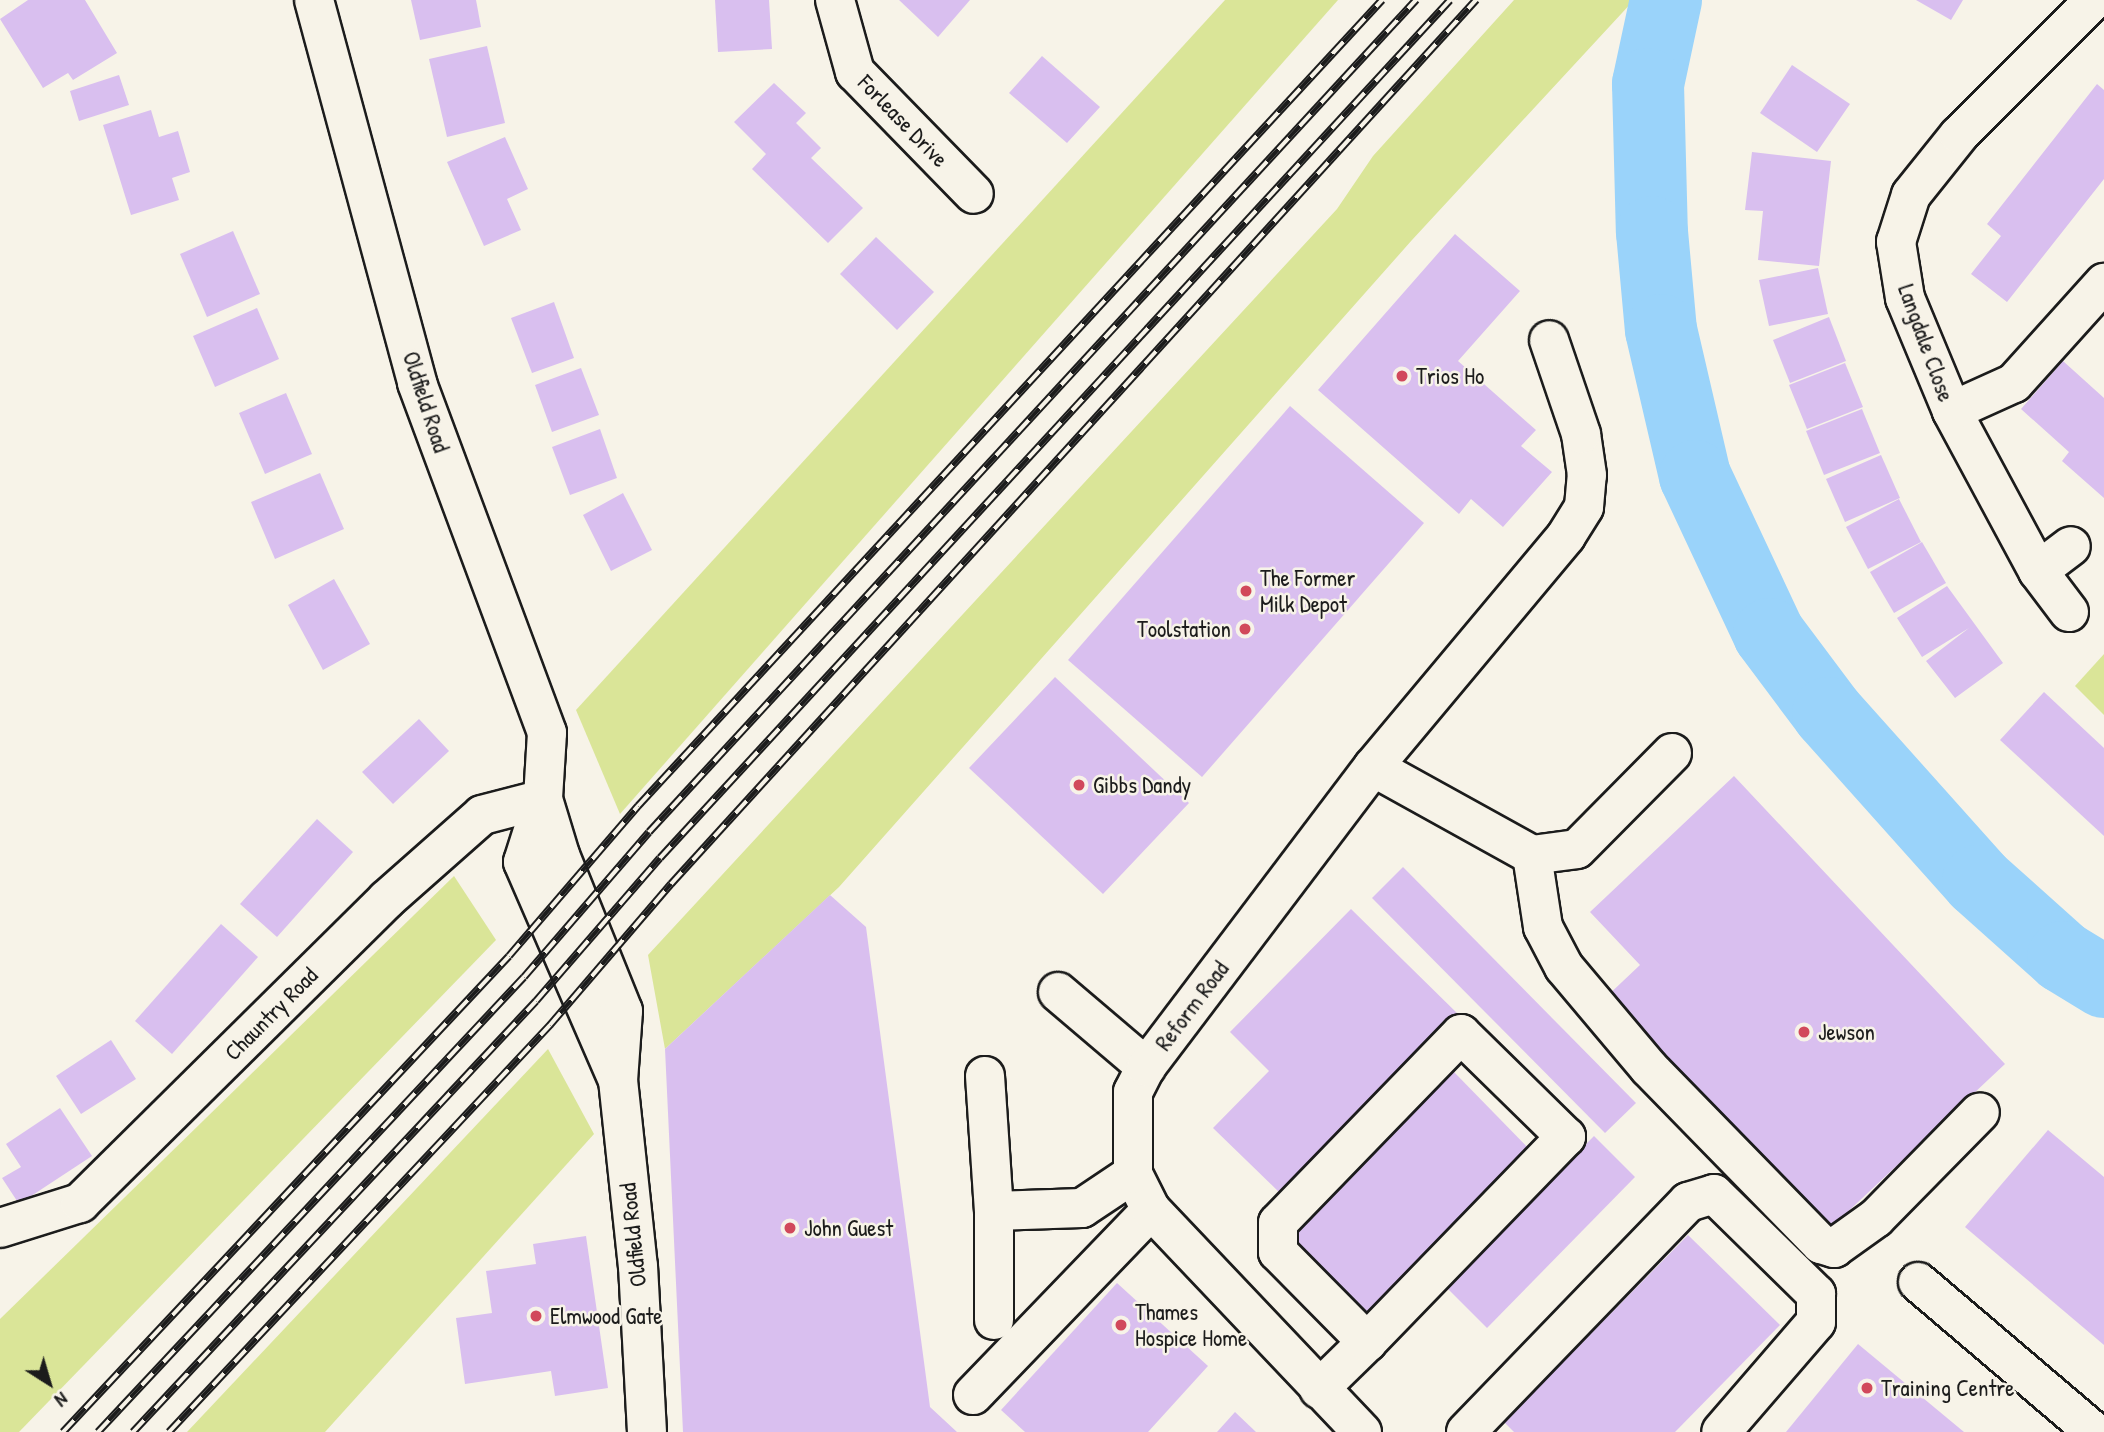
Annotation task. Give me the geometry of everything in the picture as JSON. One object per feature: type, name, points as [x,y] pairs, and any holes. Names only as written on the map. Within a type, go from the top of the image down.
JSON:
[{"type":"street","name":"Oldfield Road","points":[[314,0],[417,383],[547,733],[543,799],[523,862],[618,1080],[638,1266],[647,1432]]},
{"type":"street","name":"Forlease Drive","points":[[835,0],[855,72],[974,194]]},
{"type":"street","name":"Langdale Close","points":[[2069,612],[2038,571],[1952,411],[1905,298],[1896,242],[1911,195],[1968,126],[2094,0]]},
{"type":"street","points":[[1952,411],[2014,383],[2104,283]]},
{"type":"street","name":"Reform Road","points":[[1362,1432],[1151,1210],[1133,1174],[1133,1092],[1146,1067],[1373,767],[1584,507],[1587,475],[1581,434],[1549,340]]},
{"type":"street","points":[[2038,571],[2071,546]]},
{"type":"street","points":[[1373,767],[1532,855],[1577,849],[1672,753]]},
{"type":"street","name":"Chauntry Road","points":[[0,1228],[80,1203],[386,900],[482,815],[543,799]]},
{"type":"street","points":[[1532,855],[1543,927],[1564,967],[1649,1068],[1821,1244],[1834,1248],[1876,1218],[1980,1112]]},
{"type":"street","points":[[1058,992],[1146,1067]]},
{"type":"street","points":[[1319,1389],[1367,1342],[1566,1138],[1461,1034],[1279,1223],[1278,1252],[1367,1342]]},
{"type":"street","points":[[985,1076],[994,1211],[994,1320]]},
{"type":"street","points":[[994,1211],[1082,1208],[1133,1174]]},
{"type":"street","points":[[1466,1432],[1688,1202],[1714,1194],[1816,1294],[1816,1322],[1721,1432]]},
{"type":"street","points":[[973,1395],[1151,1210]]},
{"type":"street","points":[[1918,1282],[2094,1432]]},
{"type":"green space","points":[[1225,0],[1338,0],[620,814],[576,710]]},
{"type":"green space","points":[[1514,0],[1634,0],[1412,240],[839,887],[665,1049],[648,955],[1337,209],[1373,156]]},
{"type":"green space","points":[[2104,654],[2104,715],[2075,686]]},
{"type":"green space","points":[[454,876],[496,940],[19,1432],[0,1432],[0,1319]]},
{"type":"green space","points":[[548,1049],[594,1134],[325,1432],[187,1432]]},
{"type":"building","points":[[28,0],[85,0],[117,53],[73,80],[68,73],[43,88],[0,19]]},
{"type":"building","points":[[411,0],[476,0],[481,27],[420,40]]},
{"type":"building","points":[[715,0],[769,0],[772,49],[718,52]]},
{"type":"building","points":[[899,0],[970,0],[938,37]]},
{"type":"building","points":[[1916,0],[1963,0],[1951,20]]},
{"type":"building","points":[[487,46],[505,123],[447,137],[429,59]]},
{"type":"building","points":[[1042,56],[1100,107],[1067,143],[1009,93]]},
{"type":"building","points":[[1792,65],[1850,104],[1817,152],[1760,113]]},
{"type":"building","points":[[119,75],[129,105],[79,121],[70,91]]},
{"type":"building","points":[[774,83],[806,113],[796,123],[821,148],[811,158],[863,208],[828,243],[752,169],[766,154],[734,122]]},
{"type":"building","points":[[2097,84],[2104,90],[2104,179],[2007,302],[1971,274],[2001,236],[1987,224]]},
{"type":"building","points":[[151,110],[159,137],[178,131],[190,172],[172,178],[179,200],[131,215],[103,125]]},
{"type":"building","points":[[505,137],[528,189],[507,199],[521,230],[484,246],[447,162]]},
{"type":"building","points":[[1752,152],[1831,161],[1819,266],[1758,260],[1763,211],[1745,210]]},
{"type":"building","points":[[233,231],[260,294],[207,317],[180,254]]},
{"type":"building","name":"Trios Ho","points":[[1455,234],[1520,291],[1458,361],[1536,430],[1521,446],[1552,472],[1503,527],[1471,499],[1459,514],[1318,390]]},
{"type":"building","points":[[876,237],[934,292],[897,330],[840,274]]},
{"type":"building","points":[[1818,268],[1828,314],[1769,326],[1759,280]]},
{"type":"building","points":[[554,302],[574,358],[532,373],[511,318]]},
{"type":"building","points":[[257,308],[279,359],[215,387],[193,336]]},
{"type":"building","points":[[1829,317],[1846,361],[1790,383],[1773,340]]},
{"type":"building","points":[[2063,361],[2104,398],[2104,498],[2062,461],[2069,452],[2021,409]]},
{"type":"building","points":[[1845,363],[1863,407],[1807,429],[1789,385]]},
{"type":"building","points":[[581,368],[599,415],[552,432],[535,385]]},
{"type":"building","points":[[286,393],[312,454],[265,474],[239,413]]},
{"type":"building","name":"The Former Milk Depot","points":[[1290,406],[1424,523],[1202,777],[1068,660]]},
{"type":"building","points":[[1862,409],[1880,453],[1824,475],[1806,431]]},
{"type":"building","points":[[600,429],[617,478],[570,495],[552,447]]},
{"type":"building","points":[[1881,455],[1900,498],[1845,522],[1826,479]]},
{"type":"building","points":[[320,473],[344,529],[275,559],[251,502]]},
{"type":"building","points":[[623,493],[652,550],[611,571],[583,515]]},
{"type":"building","points":[[1899,499],[1921,542],[1868,569],[1846,527]]},
{"type":"building","points":[[1922,542],[1946,583],[1894,613],[1870,572]]},
{"type":"building","points":[[334,579],[370,644],[323,670],[288,605]]},
{"type":"building","points":[[1947,586],[2003,663],[1955,698],[1926,661],[1969,628],[1922,657],[1897,618]]},
{"type":"building","name":"Gibbs Dandy","points":[[1055,677],[1189,803],[1103,894],[969,768]]},
{"type":"building","points":[[2044,692],[2104,748],[2104,836],[2000,740]]},
{"type":"building","points":[[419,719],[449,751],[393,804],[362,772]]},
{"type":"building","name":"Jewson","points":[[1734,776],[2005,1064],[1824,1234],[1604,999],[1640,965],[1590,912]]},
{"type":"building","points":[[317,819],[353,852],[277,937],[240,904]]},
{"type":"building","points":[[1403,867],[1636,1103],[1605,1133],[1372,898]]},
{"type":"building","name":"John Guest","points":[[830,895],[866,927],[930,1407],[957,1432],[683,1432],[665,1049]]},
{"type":"building","points":[[1351,909],[1460,1016],[1283,1196],[1213,1128],[1269,1071],[1230,1032]]},
{"type":"building","points":[[221,924],[258,957],[172,1054],[135,1021]]},
{"type":"building","points":[[111,1040],[136,1079],[81,1114],[56,1076]]},
{"type":"building","points":[[1454,1072],[1533,1153],[1369,1315],[1290,1235]]},
{"type":"building","points":[[60,1108],[92,1156],[19,1204],[2,1178],[21,1167],[6,1144]]},
{"type":"building","points":[[2048,1130],[2104,1177],[2104,1345],[1965,1227]]},
{"type":"building","points":[[1594,1136],[1635,1177],[1487,1328],[1446,1287]]},
{"type":"building","points":[[1688,1235],[1780,1325],[1675,1432],[1514,1432],[1504,1422]]},
{"type":"building","name":"Elmwood Gate","points":[[586,1236],[608,1388],[555,1396],[551,1371],[465,1384],[456,1318],[492,1313],[486,1271],[536,1264],[533,1244]]},
{"type":"building","name":"Thames Hospice Home","points":[[1117,1283],[1208,1366],[1148,1432],[1025,1432],[1001,1410]]},
{"type":"building","name":"Training Centre","points":[[1858,1344],[1964,1432],[1786,1432]]},
{"type":"building","points":[[1235,1412],[1256,1432],[1217,1432]]},
{"type":"waterway","points":[[1666,0],[1648,84],[1652,232],[1661,330],[1695,476],[1769,634],[1828,713],[1978,881],[2063,957],[2104,982]]},
{"type":"railway","points":[[63,1432],[509,956],[638,806],[1382,0]]},
{"type":"railway","points":[[98,1432],[524,977],[649,832],[1416,0]]},
{"type":"railway","points":[[133,1432],[536,1001],[660,858],[1450,0]]},
{"type":"railway","points":[[169,1432],[550,1025],[671,884],[1476,0]]},
{"type":"place","name":"Trios Ho","points":[[1402,376]]},
{"type":"place","name":"The Former Milk Depot","points":[[1246,591]]},
{"type":"place","name":"Toolstation","points":[[1245,629]]},
{"type":"place","name":"Gibbs Dandy","points":[[1079,785]]},
{"type":"place","name":"Jewson","points":[[1804,1032]]},
{"type":"place","name":"John Guest","points":[[790,1228]]},
{"type":"place","name":"Elmwood Gate","points":[[536,1316]]},
{"type":"place","name":"Thames Hospice Home","points":[[1121,1325]]},
{"type":"place","name":"Training Centre","points":[[1867,1388]]}]
